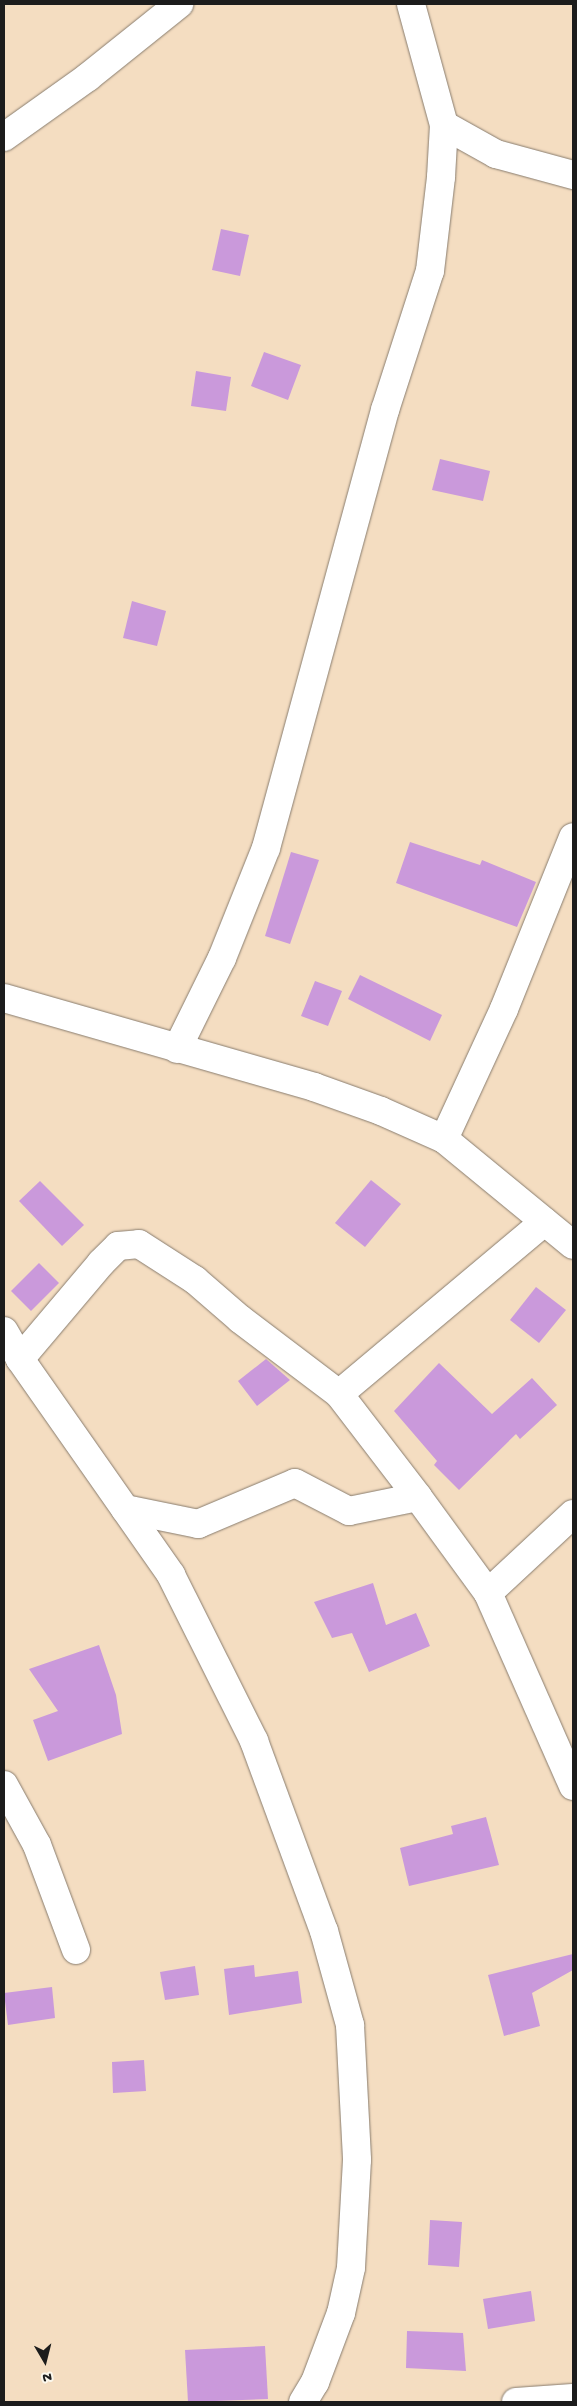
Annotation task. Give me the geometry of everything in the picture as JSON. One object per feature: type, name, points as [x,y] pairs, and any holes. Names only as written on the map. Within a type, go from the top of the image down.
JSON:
[{"type":"street","points":[[4,137],[88,77],[179,4]]},
{"type":"street","points":[[177,1049],[222,958],[266,848],[385,410],[430,271],[441,177],[444,125],[411,4]]},
{"type":"street","points":[[444,125],[496,154],[573,175]]},
{"type":"street","points":[[444,1139],[504,1008],[573,837]]},
{"type":"street","points":[[4,998],[177,1049],[314,1086],[381,1111],[444,1139],[573,1245]]},
{"type":"street","points":[[339,1394],[544,1222]]},
{"type":"street","points":[[20,1359],[101,1263],[118,1246],[139,1244],[195,1280],[240,1319],[339,1394],[418,1497],[488,1593],[573,1786]]},
{"type":"street","points":[[4,1331],[20,1359],[171,1575],[254,1741],[324,1930],[350,2025],[357,2160],[351,2268],[338,2322],[315,2382],[303,2402]]},
{"type":"street","points":[[125,1509],[198,1524],[294,1484],[349,1511],[418,1497]]},
{"type":"street","points":[[488,1593],[573,1514]]},
{"type":"street","points":[[4,1785],[37,1845],[76,1950]]},
{"type":"street","points":[[516,2402],[573,2398]]},
{"type":"building","points":[[221,229],[249,235],[240,276],[212,270]]},
{"type":"building","points":[[264,352],[301,365],[288,400],[251,386]]},
{"type":"building","points":[[196,371],[231,377],[226,411],[191,406]]},
{"type":"building","points":[[440,459],[490,471],[483,501],[432,490]]},
{"type":"building","points":[[132,601],[166,611],[157,646],[123,638]]},
{"type":"building","points":[[410,842],[480,865],[482,860],[536,882],[517,927],[396,883]]},
{"type":"building","points":[[291,852],[319,860],[290,944],[265,936]]},
{"type":"building","points":[[360,975],[442,1015],[430,1041],[348,999]]},
{"type":"building","points":[[315,981],[342,991],[328,1026],[301,1016]]},
{"type":"building","points":[[371,1180],[401,1204],[365,1247],[335,1223]]},
{"type":"building","points":[[40,1181],[84,1225],[62,1246],[19,1201]]},
{"type":"building","points":[[39,1263],[59,1283],[31,1311],[11,1291]]},
{"type":"building","points":[[536,1287],[566,1310],[539,1343],[510,1320]]},
{"type":"building","points":[[266,1359],[290,1380],[257,1406],[238,1381]]},
{"type":"building","points":[[439,1363],[492,1414],[532,1378],[557,1405],[520,1439],[516,1434],[459,1490],[434,1465],[437,1461],[394,1411]]},
{"type":"building","points":[[373,1583],[386,1625],[416,1613],[430,1646],[369,1672],[352,1633],[332,1638],[314,1602]]},
{"type":"building","points":[[99,1645],[116,1695],[122,1734],[48,1761],[33,1720],[58,1711],[29,1669]]},
{"type":"building","points":[[486,1817],[499,1865],[409,1886],[400,1848],[453,1834],[451,1826]]},
{"type":"building","points":[[573,1954],[573,1970],[532,1993],[540,2026],[504,2036],[488,1975]]},
{"type":"building","points":[[254,1965],[255,1977],[298,1971],[302,2003],[229,2015],[224,1969]]},
{"type":"building","points":[[195,1966],[199,1995],[165,2000],[160,1972]]},
{"type":"building","points":[[52,1987],[55,2018],[8,2025],[4,1993]]},
{"type":"building","points":[[144,2060],[146,2091],[113,2093],[112,2062]]},
{"type":"building","points":[[430,2220],[462,2222],[459,2267],[428,2265]]},
{"type":"building","points":[[531,2291],[535,2321],[488,2329],[483,2299]]},
{"type":"building","points":[[407,2331],[463,2333],[466,2371],[406,2368]]},
{"type":"building","points":[[265,2346],[268,2399],[188,2402],[185,2350]]}]
